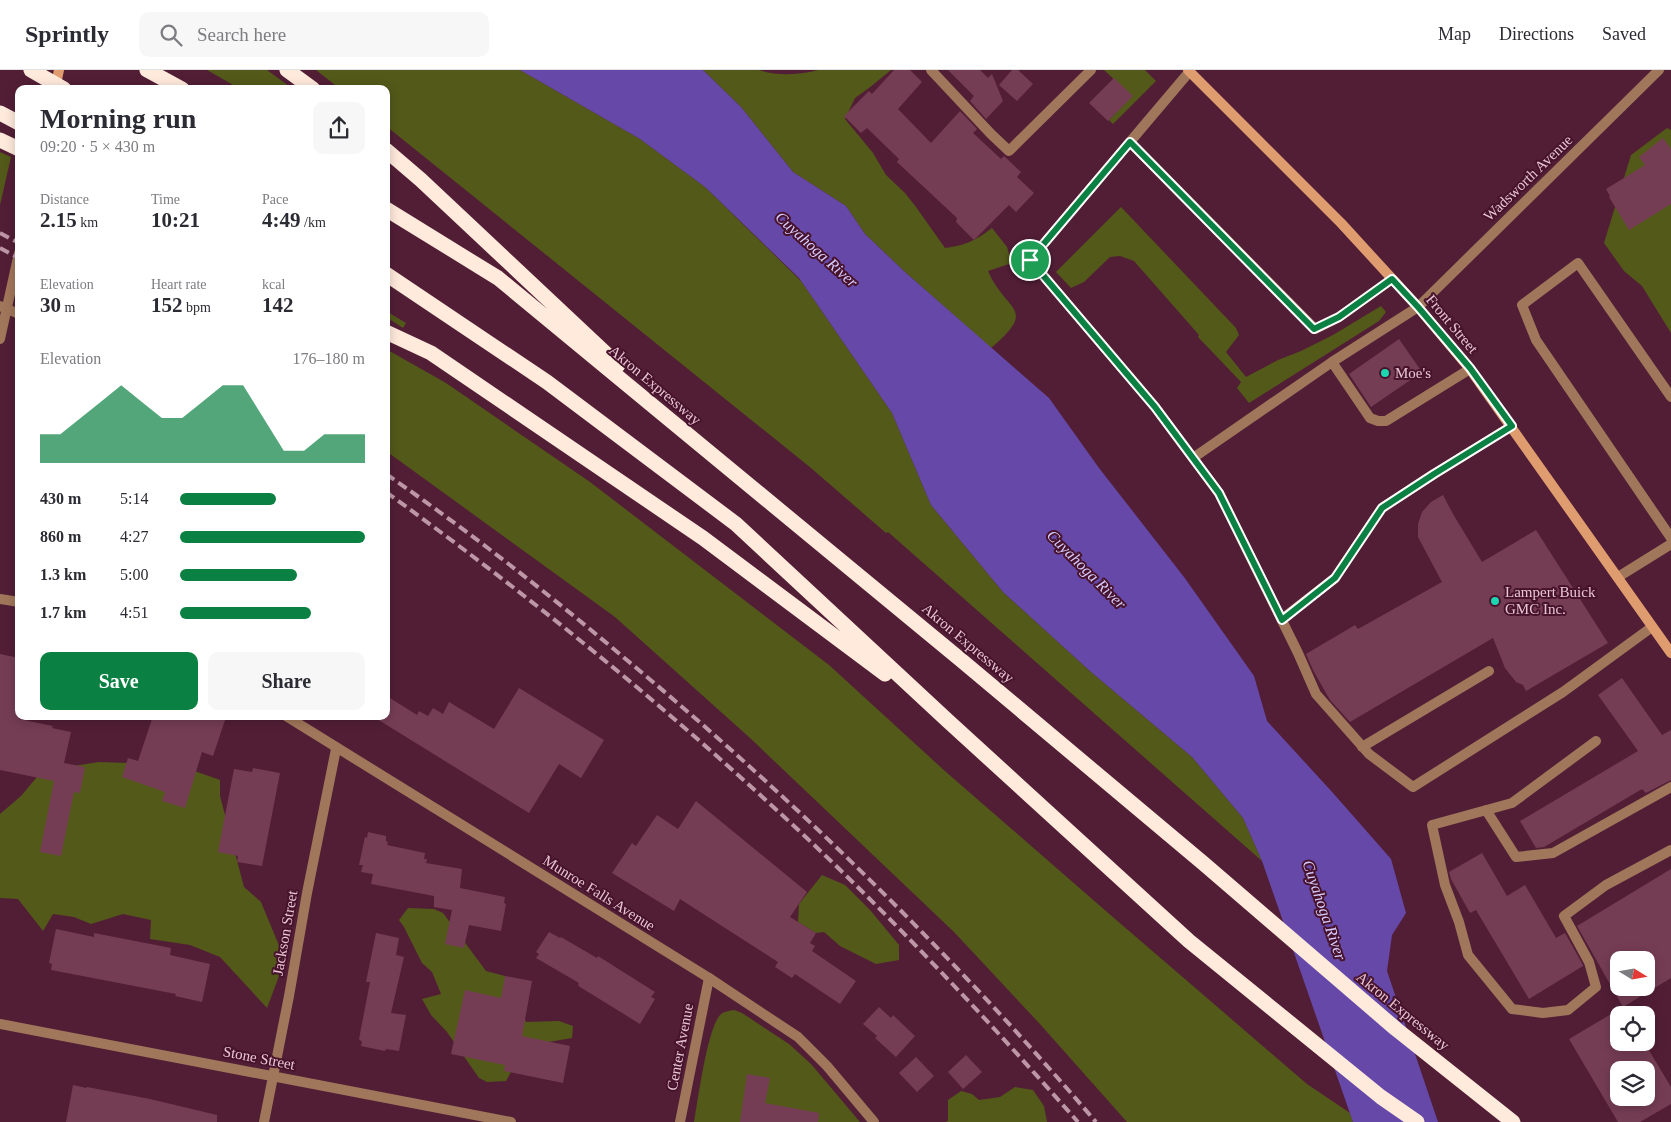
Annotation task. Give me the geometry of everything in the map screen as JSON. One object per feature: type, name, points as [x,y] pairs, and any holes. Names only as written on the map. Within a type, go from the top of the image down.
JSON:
[{"type":"highway","points":[[32,70],[57,85]]},
{"type":"highway","points":[[147,70],[175,85]]},
{"type":"highway","points":[[287,70],[308,85]]},
{"type":"highway","points":[[0,113],[15,121]]},
{"type":"highway","points":[[0,140],[15,147]]},
{"type":"highway","points":[[390,153],[421,180],[726,467]]},
{"type":"highway","name":"Akron Expressway","points":[[390,211],[498,278],[983,679],[1203,863],[1396,1029],[1513,1122]]},
{"type":"highway","points":[[390,277],[547,382],[736,524],[1189,941],[1416,1122]]},
{"type":"highway","points":[[390,334],[431,353],[703,538],[948,721]]},
{"type":"main road","points":[[56,85],[59,70]]},
{"type":"main road","name":"Front Street","points":[[1189,71],[1341,223],[1418,307],[1470,368],[1671,653]]},
{"type":"street","points":[[931,70],[1009,151],[1091,70]]},
{"type":"street","name":"Wadsworth Avenue","points":[[1193,458],[1332,362],[1418,307],[1659,70]]},
{"type":"street","points":[[1189,71],[1030,260],[1155,407],[1219,493],[1298,653],[1316,694],[1369,754],[1413,787],[1563,692],[1652,627]]},
{"type":"street","points":[[1130,142],[1314,329],[1339,317],[1392,279]]},
{"type":"street","points":[[1671,397],[1578,263],[1522,305],[1536,340],[1671,538]]},
{"type":"street","points":[[0,339],[15,271]]},
{"type":"street","points":[[0,306],[15,312]]},
{"type":"street","points":[[1332,362],[1370,418],[1378,421],[1386,421],[1470,368]]},
{"type":"street","points":[[1282,620],[1335,578],[1382,508],[1512,426]]},
{"type":"street","points":[[1618,577],[1671,544]]},
{"type":"street","points":[[0,599],[15,601]]},
{"type":"street","points":[[1362,747],[1489,670]]},
{"type":"street","name":"Munroe Falls Avenue","points":[[292,720],[336,749],[709,978],[798,1037],[827,1066],[874,1122]]},
{"type":"street","points":[[1596,741],[1512,803],[1432,825],[1445,885],[1459,922],[1468,955],[1512,1009],[1543,1013],[1568,1010],[1596,987],[1588,962],[1564,916],[1606,885],[1671,850]]},
{"type":"street","name":"Jackson Street","points":[[264,1122],[336,749]]},
{"type":"street","points":[[1486,810],[1516,857],[1553,853],[1671,787]]},
{"type":"street","name":"Center Avenue","points":[[680,1122],[709,978]]},
{"type":"street","name":"Stone Street","points":[[0,1024],[511,1122]]},
{"type":"green space","points":[[207,70],[267,70],[288,85],[233,85]]},
{"type":"green space","points":[[316,70],[520,70],[640,139],[705,187],[801,281],[892,413],[931,505],[1003,592],[1091,672],[1192,757],[1243,818],[1262,861],[888,532],[886,533],[811,468],[390,129],[390,85],[335,85]]},
{"type":"green space","points":[[703,70],[759,70],[788,74],[818,70],[891,70],[855,98],[845,119],[873,153],[886,175],[905,193],[916,207],[945,248],[970,242],[992,228],[1007,247],[1012,263],[988,271],[995,285],[1014,310],[1016,317],[1013,325],[1005,335],[991,348],[865,234],[846,206],[793,172],[741,107]]},
{"type":"green space","points":[[1104,70],[1145,70],[1156,81],[1113,124],[1109,120],[1132,96]]},
{"type":"green space","points":[[1667,128],[1671,130],[1671,333],[1642,286],[1624,271],[1604,243],[1631,155]]},
{"type":"green space","points":[[0,152],[11,157],[0,205]]},
{"type":"green space","points":[[1121,207],[1236,328],[1239,335],[1226,352],[1246,377],[1333,335],[1381,306],[1386,312],[1379,321],[1249,403],[1237,388],[1241,382],[1198,337],[1199,335],[1134,261],[1120,256],[1110,257],[1084,282],[1071,288],[1056,272]]},
{"type":"green space","points":[[390,313],[406,323],[403,328],[390,320]]},
{"type":"green space","points":[[390,351],[446,383],[590,482],[829,665],[946,772],[1307,1084],[1350,1113],[1353,1122],[1127,1122],[1039,1023],[954,932],[750,738],[615,617],[390,454]]},
{"type":"green space","points":[[99,762],[157,764],[186,768],[220,780],[220,796],[244,887],[261,902],[285,960],[267,1008],[220,957],[190,945],[150,939],[151,920],[123,914],[91,924],[74,917],[53,914],[43,931],[18,899],[0,898],[0,814],[21,796],[42,771]]},
{"type":"green space","points":[[822,875],[845,885],[870,910],[899,945],[899,960],[876,964],[840,946],[824,932],[816,933],[798,922],[799,904]]},
{"type":"green space","points":[[408,908],[434,909],[443,913],[486,971],[505,976],[526,1022],[559,1021],[573,1026],[572,1038],[525,1046],[506,1081],[487,1082],[479,1078],[447,1032],[431,1015],[422,999],[441,994],[432,972],[422,963],[399,920]]},
{"type":"green space","points":[[734,1010],[742,1013],[789,1044],[811,1064],[860,1122],[694,1122],[707,1050],[715,1023],[720,1015]]},
{"type":"green space","points":[[1015,1087],[1033,1090],[1044,1106],[1047,1122],[945,1122],[948,1121],[948,1100],[961,1091],[972,1094],[979,1100],[1000,1097]]},
{"type":"water","name":"Cuyahoga River","points":[[520,70],[703,70],[741,107],[793,172],[846,206],[865,234],[905,272],[1049,398],[1099,468],[1184,577],[1254,676],[1267,721],[1391,859],[1406,913],[1392,935],[1387,971],[1438,1122],[1353,1122],[1262,861],[1243,818],[1192,757],[1091,672],[1003,592],[931,505],[892,413],[799,278],[705,187],[640,139]]},
{"type":"building","points":[[894,70],[910,70],[922,82],[898,109],[931,143],[960,111],[977,129],[973,133],[1001,159],[1004,156],[1021,172],[1017,177],[1034,193],[1016,212],[1009,205],[974,240],[956,222],[957,218],[897,162],[899,159],[867,128],[861,133],[844,116],[869,91],[872,94]]},
{"type":"building","points":[[948,70],[980,70],[988,78],[992,74],[1003,101],[986,119],[970,101],[974,96]]},
{"type":"building","points":[[1012,70],[1018,70],[1033,84],[1017,101],[999,85]]},
{"type":"building","points":[[1114,78],[1133,96],[1108,121],[1089,103]]},
{"type":"building","points":[[1663,138],[1671,149],[1671,204],[1629,230],[1606,189],[1645,165],[1639,157]]},
{"type":"building","name":"Moe's","points":[[1399,339],[1422,372],[1371,407],[1349,374]]},
{"type":"building","name":"Lampert Buick GMC Inc.","points":[[1443,495],[1482,562],[1536,530],[1608,643],[1526,691],[1523,685],[1516,682],[1505,668],[1493,638],[1350,722],[1330,700],[1306,654],[1355,625],[1358,629],[1442,582],[1418,537],[1418,524],[1422,512],[1431,502]]},
{"type":"building","points":[[0,654],[15,657],[15,720],[53,726],[52,728],[71,732],[64,763],[85,767],[80,793],[74,792],[61,856],[40,852],[54,781],[0,770]]},
{"type":"building","points":[[1622,678],[1662,735],[1671,730],[1671,780],[1646,793],[1642,789],[1544,847],[1536,848],[1520,821],[1638,751],[1598,695]]},
{"type":"building","points":[[519,688],[604,740],[581,778],[559,764],[529,813],[379,720],[390,720],[390,698],[417,715],[419,711],[428,716],[433,708],[443,714],[449,702],[494,729]]},
{"type":"building","points":[[152,720],[225,720],[213,756],[202,752],[185,808],[162,801],[165,792],[122,777],[128,758],[138,761]]},
{"type":"building","points":[[253,768],[280,773],[262,866],[237,862],[238,856],[218,852],[234,769],[252,772]]},
{"type":"building","points":[[696,801],[807,892],[790,917],[816,933],[810,943],[815,946],[812,951],[856,981],[840,1004],[795,974],[792,978],[775,967],[778,962],[680,899],[674,911],[612,873],[632,843],[636,846],[657,815],[678,829]]},
{"type":"building","points":[[368,832],[386,836],[387,845],[425,853],[424,859],[427,859],[426,863],[462,869],[460,888],[505,897],[504,903],[506,904],[501,931],[469,925],[464,948],[445,944],[452,910],[434,907],[434,896],[371,884],[373,874],[361,872],[363,865],[359,865],[365,837],[367,838]]},
{"type":"building","points":[[1482,853],[1507,896],[1525,885],[1556,938],[1565,933],[1583,965],[1529,999],[1476,910],[1470,913],[1451,879],[1449,872]]},
{"type":"building","points":[[1671,869],[1671,978],[1655,988],[1655,951],[1610,951],[1610,984],[1577,926]]},
{"type":"building","points":[[56,929],[94,937],[94,933],[171,948],[170,955],[210,964],[202,1002],[175,996],[176,994],[51,970],[52,964],[49,963]]},
{"type":"building","points":[[549,932],[597,958],[598,956],[655,992],[651,997],[655,999],[640,1024],[580,987],[579,983],[536,958],[539,954],[536,952]]},
{"type":"building","points":[[376,933],[399,938],[396,955],[404,957],[391,1013],[406,1015],[399,1051],[386,1049],[385,1051],[361,1046],[362,1042],[359,1039],[370,982],[366,982]]},
{"type":"building","points":[[505,976],[532,981],[522,1036],[570,1046],[563,1083],[504,1071],[505,1065],[451,1054],[465,990],[501,998]]},
{"type":"building","points":[[1617,996],[1641,996],[1625,1006],[1622,1006]]},
{"type":"building","points":[[879,1007],[891,1018],[893,1015],[915,1036],[896,1057],[863,1024]]},
{"type":"building","points":[[1610,1015],[1610,1051],[1649,1051],[1671,1087],[1671,1104],[1640,1122],[1618,1122],[1569,1039]]},
{"type":"building","points":[[966,1055],[982,1072],[963,1089],[948,1072]]},
{"type":"building","points":[[916,1057],[934,1076],[917,1092],[899,1073]]},
{"type":"building","points":[[747,1074],[770,1078],[765,1103],[819,1113],[818,1122],[740,1122]]},
{"type":"building","points":[[73,1085],[150,1099],[217,1115],[217,1122],[66,1122]]},
{"type":"railway","points":[[0,233],[15,241]]},
{"type":"railway","points":[[0,248],[15,256]]},
{"type":"railway","points":[[390,477],[479,541],[569,612],[752,769],[812,824],[929,940],[1042,1060],[1096,1122]]},
{"type":"railway","points":[[390,495],[582,642],[724,762],[811,842],[890,919],[1004,1039],[1078,1122]]},
{"type":"place","name":"Moe's","points":[[1385,373]]},
{"type":"place","name":"Lampert Buick GMC Inc.","points":[[1495,601]]},
{"type":"route","points":[[1130,142],[1314,329],[1339,317],[1392,279],[1470,368],[1512,426],[1382,508],[1335,578],[1282,620],[1219,493],[1155,407],[1030,260],[1130,142]]}]
